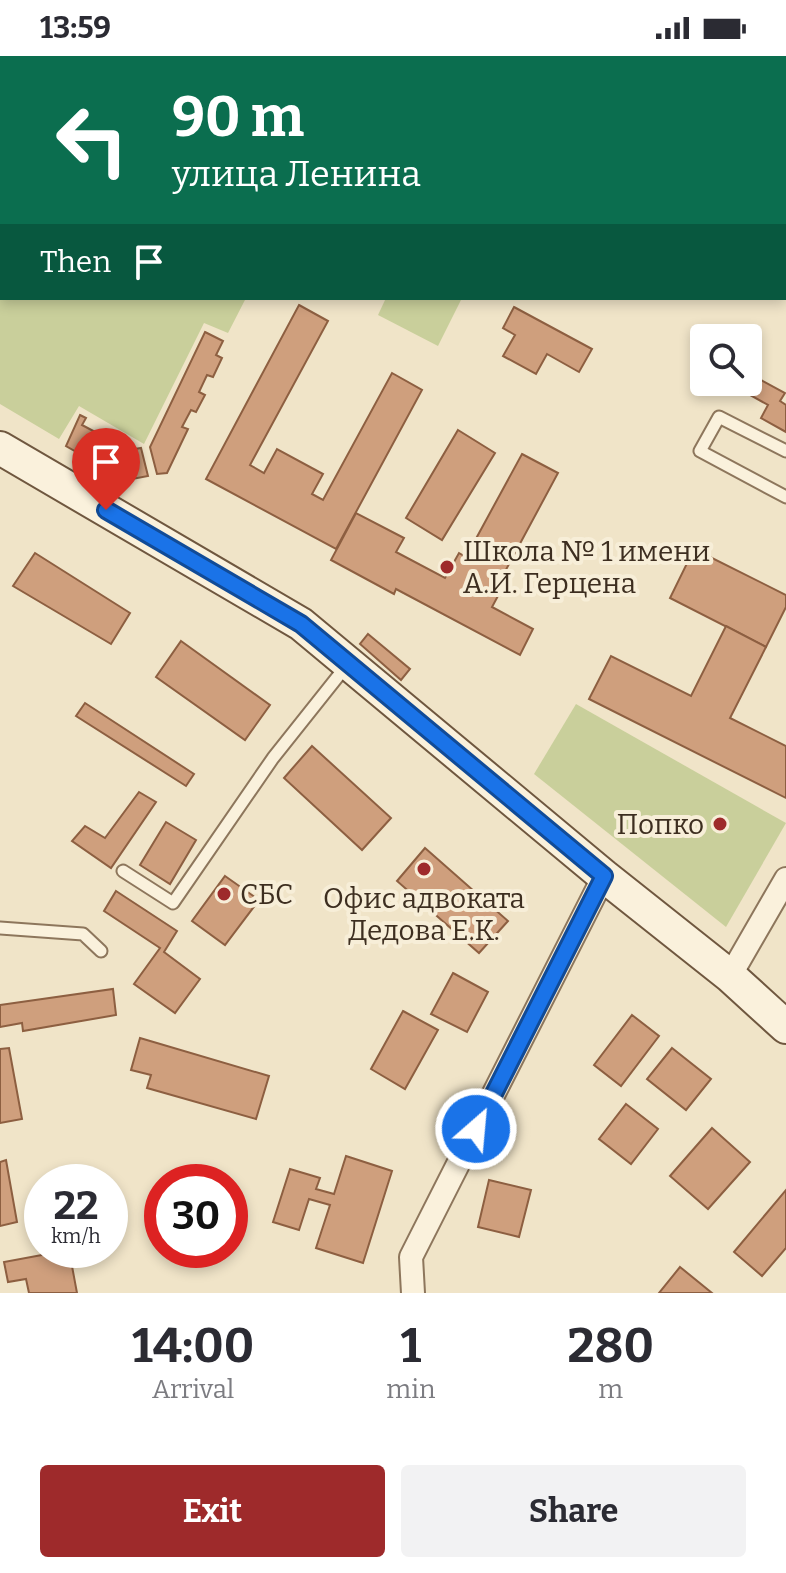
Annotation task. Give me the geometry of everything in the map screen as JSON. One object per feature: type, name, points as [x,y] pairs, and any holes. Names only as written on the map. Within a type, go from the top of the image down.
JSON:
[{"type":"main road","points":[[0,448],[301,624],[350,661],[400,708],[604,876],[730,976],[786,1027]]},
{"type":"street","points":[[413,1293],[411,1257],[604,876]]},
{"type":"street","points":[[730,976],[786,879]]},
{"type":"lane","points":[[786,451],[719,417],[700,451],[786,497]]},
{"type":"lane","points":[[123,871],[173,903],[273,758],[350,661]]},
{"type":"lane","points":[[0,928],[83,934],[101,951]]},
{"type":"green space","points":[[0,300],[245,300],[228,333],[204,323],[144,444],[79,406],[59,439],[0,404]]},
{"type":"green space","points":[[385,300],[461,300],[438,346],[378,315]]},
{"type":"green space","points":[[576,704],[786,823],[726,927],[534,774]]},
{"type":"building","points":[[299,305],[328,321],[250,465],[264,473],[277,449],[323,474],[312,494],[323,500],[392,373],[422,390],[336,549],[206,479]]},
{"type":"building","points":[[514,307],[592,349],[579,372],[547,354],[536,374],[503,356],[515,335],[503,328]]},
{"type":"building","points":[[205,332],[223,341],[216,355],[222,358],[213,377],[207,375],[199,392],[205,395],[196,412],[191,410],[182,427],[188,429],[167,473],[157,474],[150,447]]},
{"type":"building","points":[[762,381],[785,393],[780,401],[786,405],[786,432],[761,418],[768,405],[752,396],[762,396]]},
{"type":"building","points":[[80,415],[86,418],[82,425],[129,450],[141,448],[148,476],[127,480],[100,465],[103,460],[90,453],[87,458],[66,446]]},
{"type":"building","points":[[458,430],[495,453],[442,540],[406,518]]},
{"type":"building","points":[[522,454],[558,473],[501,579],[506,581],[492,607],[533,629],[520,655],[396,589],[394,594],[331,560],[356,513],[404,538],[396,552],[445,578],[459,553],[466,557]]},
{"type":"building","points":[[694,549],[786,595],[786,607],[766,647],[670,598]]},
{"type":"building","points":[[35,553],[130,613],[111,644],[13,586]]},
{"type":"building","points":[[726,626],[766,647],[730,718],[786,746],[786,798],[589,699],[611,656],[691,696]]},
{"type":"building","points":[[368,634],[410,669],[401,680],[360,644]]},
{"type":"building","points":[[181,641],[270,705],[245,740],[156,677]]},
{"type":"building","points":[[85,703],[194,774],[186,786],[76,716]]},
{"type":"building","points":[[312,746],[391,818],[362,850],[284,778]]},
{"type":"building","points":[[139,792],[156,802],[111,868],[72,841],[85,826],[105,838]]},
{"type":"building","points":[[166,822],[196,840],[170,884],[140,865]]},
{"type":"building","points":[[425,848],[508,921],[479,953],[397,881]]},
{"type":"building","points":[[225,876],[259,900],[225,945],[192,921]]},
{"type":"building","points":[[116,891],[177,931],[164,952],[200,979],[175,1013],[134,984],[160,948],[104,911]]},
{"type":"building","points":[[453,973],[488,992],[467,1032],[431,1014]]},
{"type":"building","points":[[113,989],[116,1015],[23,1031],[22,1023],[0,1027],[0,1005]]},
{"type":"building","points":[[403,1011],[438,1030],[405,1089],[371,1069]]},
{"type":"building","points":[[632,1015],[659,1036],[621,1086],[594,1065]]},
{"type":"building","points":[[140,1038],[269,1076],[256,1119],[147,1088],[151,1075],[131,1070]]},
{"type":"building","points":[[9,1048],[22,1119],[0,1123],[0,1049]]},
{"type":"building","points":[[672,1048],[711,1079],[686,1110],[647,1079]]},
{"type":"building","points":[[626,1104],[658,1129],[631,1164],[599,1139]]},
{"type":"building","points":[[712,1128],[750,1162],[708,1209],[670,1176]]},
{"type":"building","points":[[346,1156],[392,1171],[363,1263],[316,1248],[330,1205],[309,1199],[299,1230],[273,1222],[290,1169],[320,1178],[316,1189],[334,1194]]},
{"type":"building","points":[[6,1160],[17,1222],[0,1226],[0,1162]]},
{"type":"building","points":[[489,1180],[531,1190],[519,1237],[478,1227]]},
{"type":"building","points":[[786,1190],[786,1248],[762,1276],[734,1252]]},
{"type":"building","points":[[24,1258],[24,1268],[72,1268],[77,1293],[29,1293],[26,1279],[8,1282],[4,1262]]},
{"type":"building","points":[[680,1267],[712,1293],[659,1293]]},
{"type":"place","name":"Школа № 1 имени А.И. Герцена","points":[[447,567]]},
{"type":"place","name":"Попко","points":[[720,824]]},
{"type":"place","name":"Офис адвоката Дедова Е.К.","points":[[424,869]]},
{"type":"place","name":"СБС","points":[[224,894]]},
{"type":"route","points":[[106,510],[301,624],[350,661],[400,708],[604,876],[476,1129]]}]
